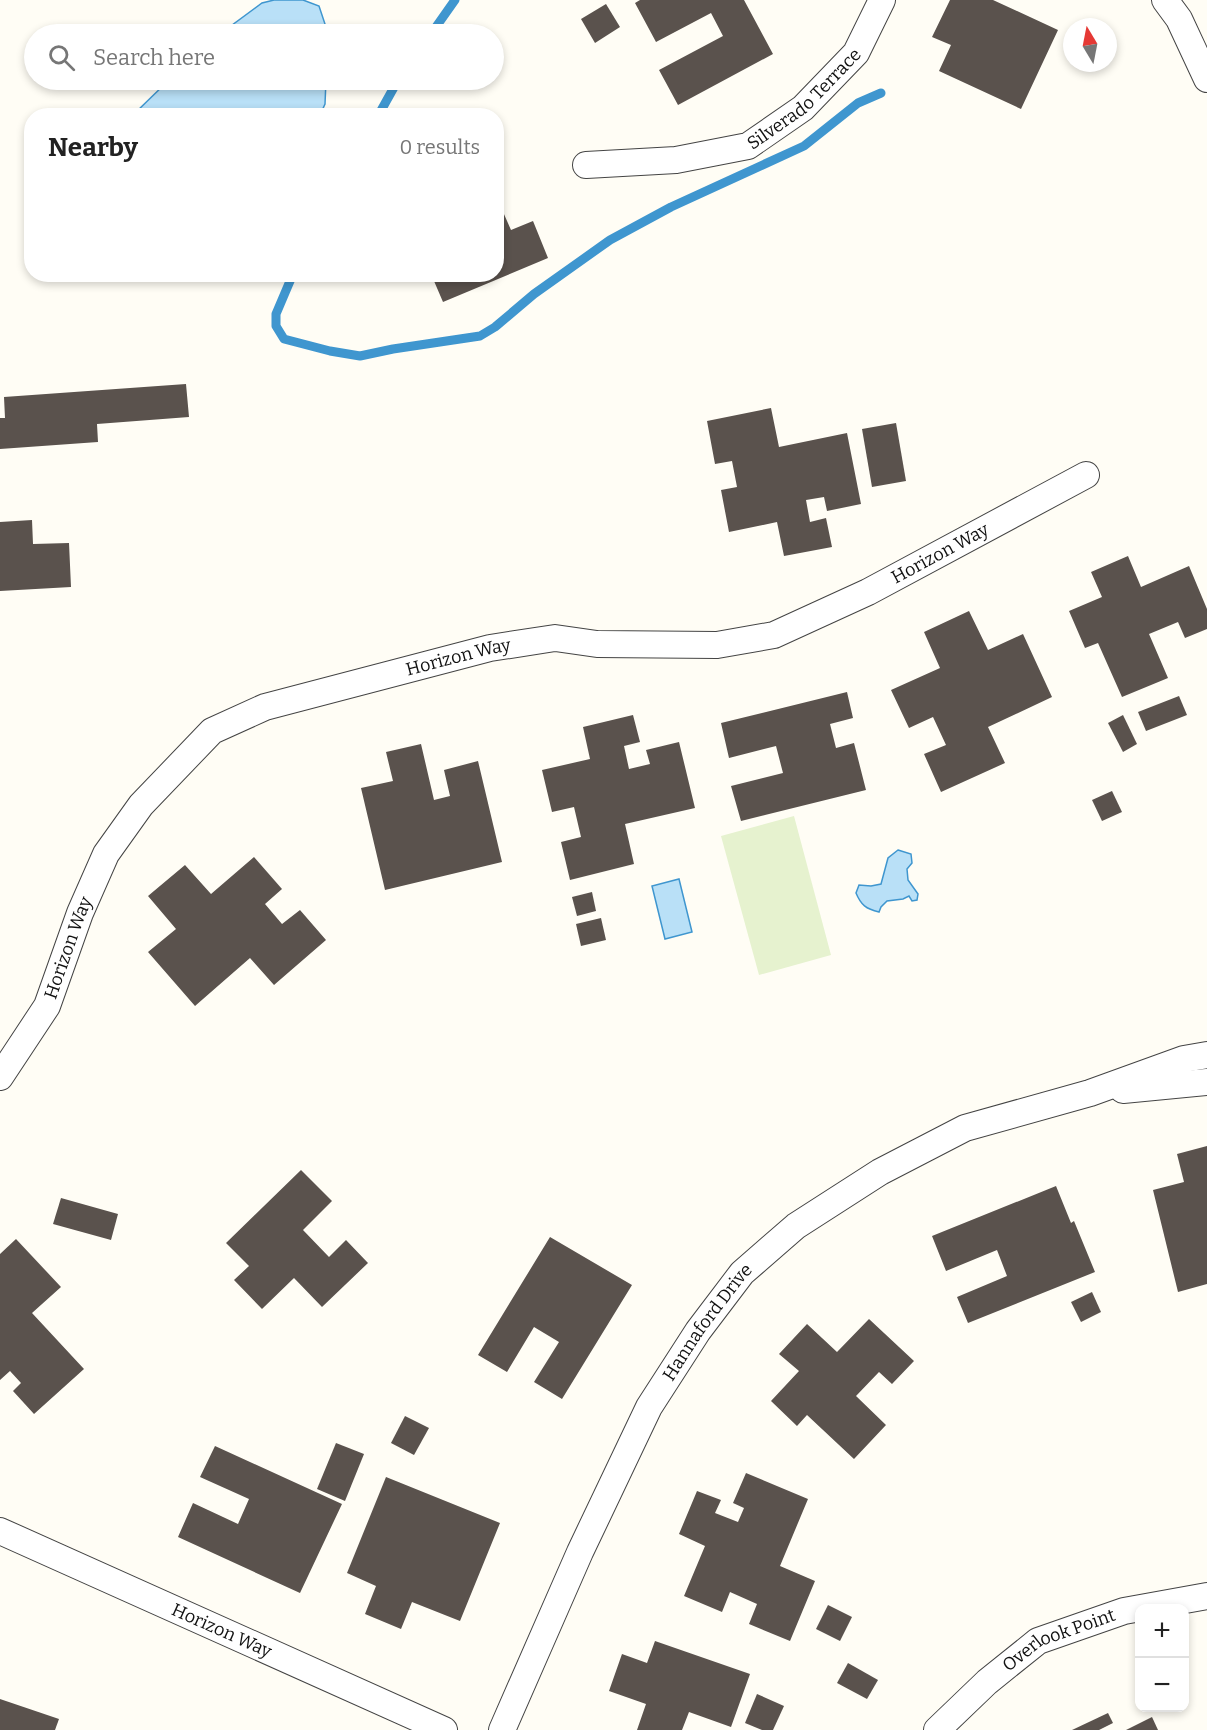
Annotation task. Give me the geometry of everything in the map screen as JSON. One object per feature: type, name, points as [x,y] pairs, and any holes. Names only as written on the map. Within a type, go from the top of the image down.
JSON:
[{"type":"street","name":"Silverado Terrace","points":[[586,165],[676,160],[748,146],[803,108],[856,53],[882,0]]},
{"type":"street","points":[[1165,0],[1179,19],[1207,79]]},
{"type":"street","name":"Horizon Way","points":[[0,1077],[47,1006],[80,913],[105,855],[141,805],[212,731],[265,707],[490,648],[555,638],[597,644],[717,645],[774,635],[868,592],[1086,475]]},
{"type":"street","name":"Hannaford Drive","points":[[502,1730],[580,1552],[649,1407],[698,1331],[742,1273],[796,1226],[889,1167],[965,1128],[1090,1093],[1184,1059],[1207,1055]]},
{"type":"street","name":"Hannaford Drive","points":[[1090,1093],[1207,1082]]},
{"type":"street","name":"Horizon Way","points":[[0,1531],[444,1730]]},
{"type":"street","name":"Overlook Point","points":[[937,1730],[987,1682],[1038,1641],[1124,1611],[1207,1596]]},
{"type":"green space","points":[[794,816],[831,955],[759,975],[721,836]]},
{"type":"water","points":[[274,0],[303,0],[319,6],[325,24],[234,24],[262,3]]},
{"type":"water","points":[[159,90],[326,90],[323,108],[140,108]]},
{"type":"water","points":[[898,850],[911,854],[912,863],[907,869],[908,880],[918,894],[917,900],[912,901],[909,896],[887,901],[879,912],[867,908],[856,893],[859,885],[881,884],[888,858]]},
{"type":"water","points":[[679,879],[692,932],[665,939],[652,886]]},
{"type":"building","points":[[640,0],[744,0],[773,54],[678,105],[659,70],[723,36],[711,13],[656,42],[635,3]]},
{"type":"building","points":[[950,0],[993,0],[1058,30],[1021,109],[939,71],[951,45],[932,37]]},
{"type":"building","points":[[606,4],[620,27],[595,43],[581,19]]},
{"type":"building","points":[[504,214],[511,230],[533,221],[548,258],[504,276]]},
{"type":"building","points":[[434,282],[491,282],[443,302]]},
{"type":"building","points":[[186,384],[189,417],[97,424],[98,442],[0,449],[0,418],[5,418],[4,397]]},
{"type":"building","points":[[771,408],[779,447],[847,433],[861,504],[827,511],[824,497],[806,500],[810,522],[826,518],[832,547],[784,556],[777,522],[729,532],[721,490],[737,487],[732,461],[715,464],[707,421]]},
{"type":"building","points":[[896,423],[906,481],[872,487],[862,429]]},
{"type":"building","points":[[32,520],[33,544],[69,543],[71,587],[0,591],[0,522]]},
{"type":"building","points":[[1128,556],[1141,587],[1189,566],[1207,609],[1207,629],[1185,638],[1178,622],[1149,634],[1168,678],[1122,697],[1098,643],[1085,648],[1069,611],[1102,597],[1091,572]]},
{"type":"building","points":[[969,611],[988,650],[1023,634],[1052,697],[988,727],[1005,763],[941,792],[924,754],[946,745],[933,717],[909,728],[891,690],[940,668],[924,632]]},
{"type":"building","points":[[847,692],[853,718],[830,724],[836,748],[854,743],[866,790],[741,821],[731,786],[783,773],[776,746],[729,758],[721,723]]},
{"type":"building","points":[[1179,696],[1187,715],[1146,731],[1138,712]]},
{"type":"building","points":[[633,715],[640,742],[624,746],[629,769],[650,764],[646,750],[679,742],[695,808],[625,824],[634,864],[570,880],[561,842],[581,837],[574,807],[552,812],[542,770],[590,759],[583,727]]},
{"type":"building","points":[[1123,715],[1137,744],[1123,752],[1108,723]]},
{"type":"building","points":[[421,744],[434,800],[450,796],[444,770],[478,761],[502,862],[385,890],[361,788],[393,781],[386,752]]},
{"type":"building","points":[[1112,791],[1122,812],[1102,821],[1092,800]]},
{"type":"building","points":[[254,857],[282,889],[265,904],[282,924],[300,910],[326,940],[274,985],[250,958],[195,1006],[148,952],[176,929],[148,896],[185,865],[211,894]]},
{"type":"building","points":[[592,892],[596,911],[577,916],[572,897]]},
{"type":"building","points":[[601,918],[606,940],[581,946],[576,924]]},
{"type":"building","points":[[1207,1146],[1207,1284],[1178,1292],[1153,1190],[1184,1182],[1177,1154]]},
{"type":"building","points":[[301,1170],[332,1201],[303,1230],[329,1257],[346,1240],[368,1263],[322,1307],[294,1278],[262,1309],[234,1280],[249,1266],[226,1243]]},
{"type":"building","points":[[1056,1186],[1071,1223],[1074,1221],[1095,1272],[968,1323],[957,1297],[1007,1276],[997,1250],[946,1271],[932,1236]]},
{"type":"building","points":[[61,1198],[118,1214],[111,1240],[53,1224]]},
{"type":"building","points":[[550,1237],[632,1285],[562,1399],[534,1382],[559,1342],[534,1327],[507,1372],[478,1355]]},
{"type":"building","points":[[16,1239],[61,1287],[32,1313],[84,1369],[34,1414],[13,1391],[21,1383],[10,1371],[0,1380],[0,1254]]},
{"type":"building","points":[[1092,1292],[1101,1312],[1081,1322],[1071,1302]]},
{"type":"building","points":[[869,1319],[914,1361],[892,1384],[879,1372],[856,1396],[886,1425],[854,1459],[807,1415],[797,1426],[771,1401],[799,1371],[779,1354],[807,1324],[837,1352]]},
{"type":"building","points":[[405,1416],[429,1428],[414,1455],[391,1443]]},
{"type":"building","points":[[336,1443],[364,1454],[345,1501],[317,1489]]},
{"type":"building","points":[[215,1446],[342,1504],[300,1593],[178,1537],[193,1503],[238,1524],[249,1499],[200,1477]]},
{"type":"building","points":[[746,1473],[808,1499],[780,1566],[815,1581],[790,1641],[749,1624],[757,1604],[730,1592],[722,1612],[684,1596],[705,1546],[679,1534],[697,1491],[721,1500],[715,1513],[738,1522],[744,1508],[733,1503]]},
{"type":"building","points":[[386,1477],[500,1523],[460,1621],[412,1602],[401,1629],[365,1614],[376,1586],[347,1573]]},
{"type":"building","points":[[828,1605],[852,1617],[840,1641],[816,1629]]},
{"type":"building","points":[[655,1641],[750,1674],[731,1727],[689,1712],[682,1730],[637,1730],[646,1704],[609,1691],[622,1654],[647,1663]]},
{"type":"building","points":[[848,1663],[878,1680],[867,1699],[837,1683]]},
{"type":"building","points":[[757,1694],[784,1706],[773,1730],[762,1730],[745,1723]]},
{"type":"building","points":[[0,1699],[59,1719],[55,1730],[0,1730]]},
{"type":"building","points":[[1108,1713],[1113,1723],[1099,1730],[1072,1730]]},
{"type":"building","points":[[1152,1717],[1158,1730],[1126,1730]]},
{"type":"waterway","points":[[438,24],[455,0]]},
{"type":"waterway","points":[[382,108],[392,90]]},
{"type":"waterway","points":[[290,282],[276,314],[276,326],[284,339],[360,356],[480,336],[610,240],[671,207],[804,146],[858,103],[881,93]]}]
